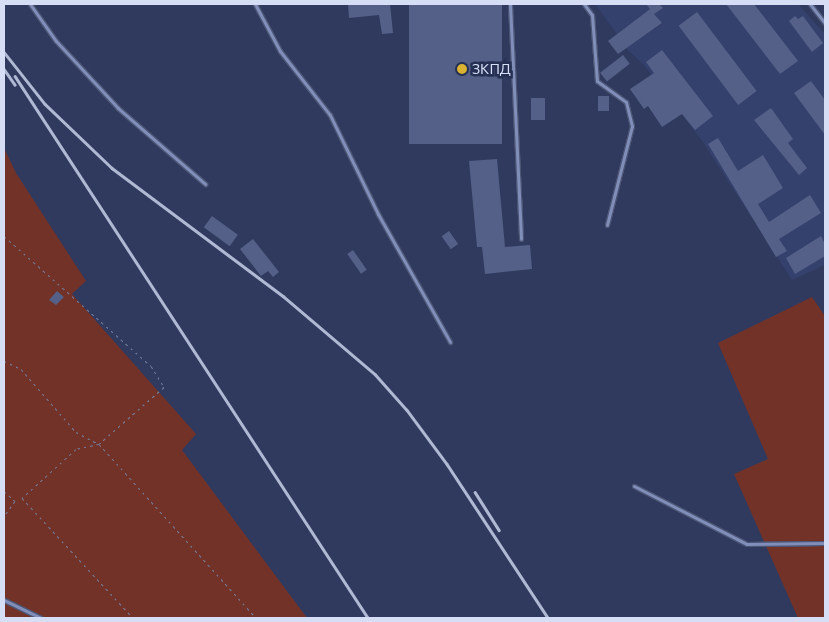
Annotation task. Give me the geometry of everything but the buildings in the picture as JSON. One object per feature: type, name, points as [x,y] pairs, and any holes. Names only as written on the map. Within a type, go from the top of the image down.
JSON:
[{"type":"lane","points":[[30,4],[56,41],[118,108],[205,184]]},
{"type":"lane","points":[[255,4],[280,51],[330,115],[378,214],[450,342]]},
{"type":"lane","points":[[510,4],[521,239]]},
{"type":"lane","points":[[584,4],[592,15],[597,81],[626,102],[632,126],[607,225]]},
{"type":"lane","points":[[810,4],[825,23]]},
{"type":"lane","points":[[634,486],[747,544],[825,543]]},
{"type":"lane","points":[[4,600],[40,618]]},
{"type":"path","points":[[4,236],[151,366],[164,387],[99,444],[76,449],[22,498],[133,618]]},
{"type":"path","points":[[4,361],[21,368],[76,432],[99,444],[256,618]]},
{"type":"path","points":[[4,491],[15,501],[4,516]]},
{"type":"shaded area","points":[[595,4],[646,4],[650,9],[617,34]]},
{"type":"shaded area","points":[[659,4],[798,4],[825,34],[825,265],[792,280],[703,142],[644,65],[626,48],[662,24],[654,14],[662,8]]},
{"type":"shaded area","points":[[4,148],[16,173],[86,281],[72,294],[196,434],[182,450],[307,618],[4,618]]},
{"type":"shaded area","points":[[812,297],[825,316],[825,618],[798,618],[734,474],[768,459],[718,343]]},
{"type":"railway","points":[[4,52],[45,104],[112,168],[283,296],[375,374],[407,410],[447,464],[548,618]]},
{"type":"railway","points":[[4,69],[15,85]]},
{"type":"railway","points":[[15,76],[368,618]]},
{"type":"railway","points":[[475,492],[499,530]]},
{"type":"place","name":"ЗКПД","points":[[462,69]]}]
